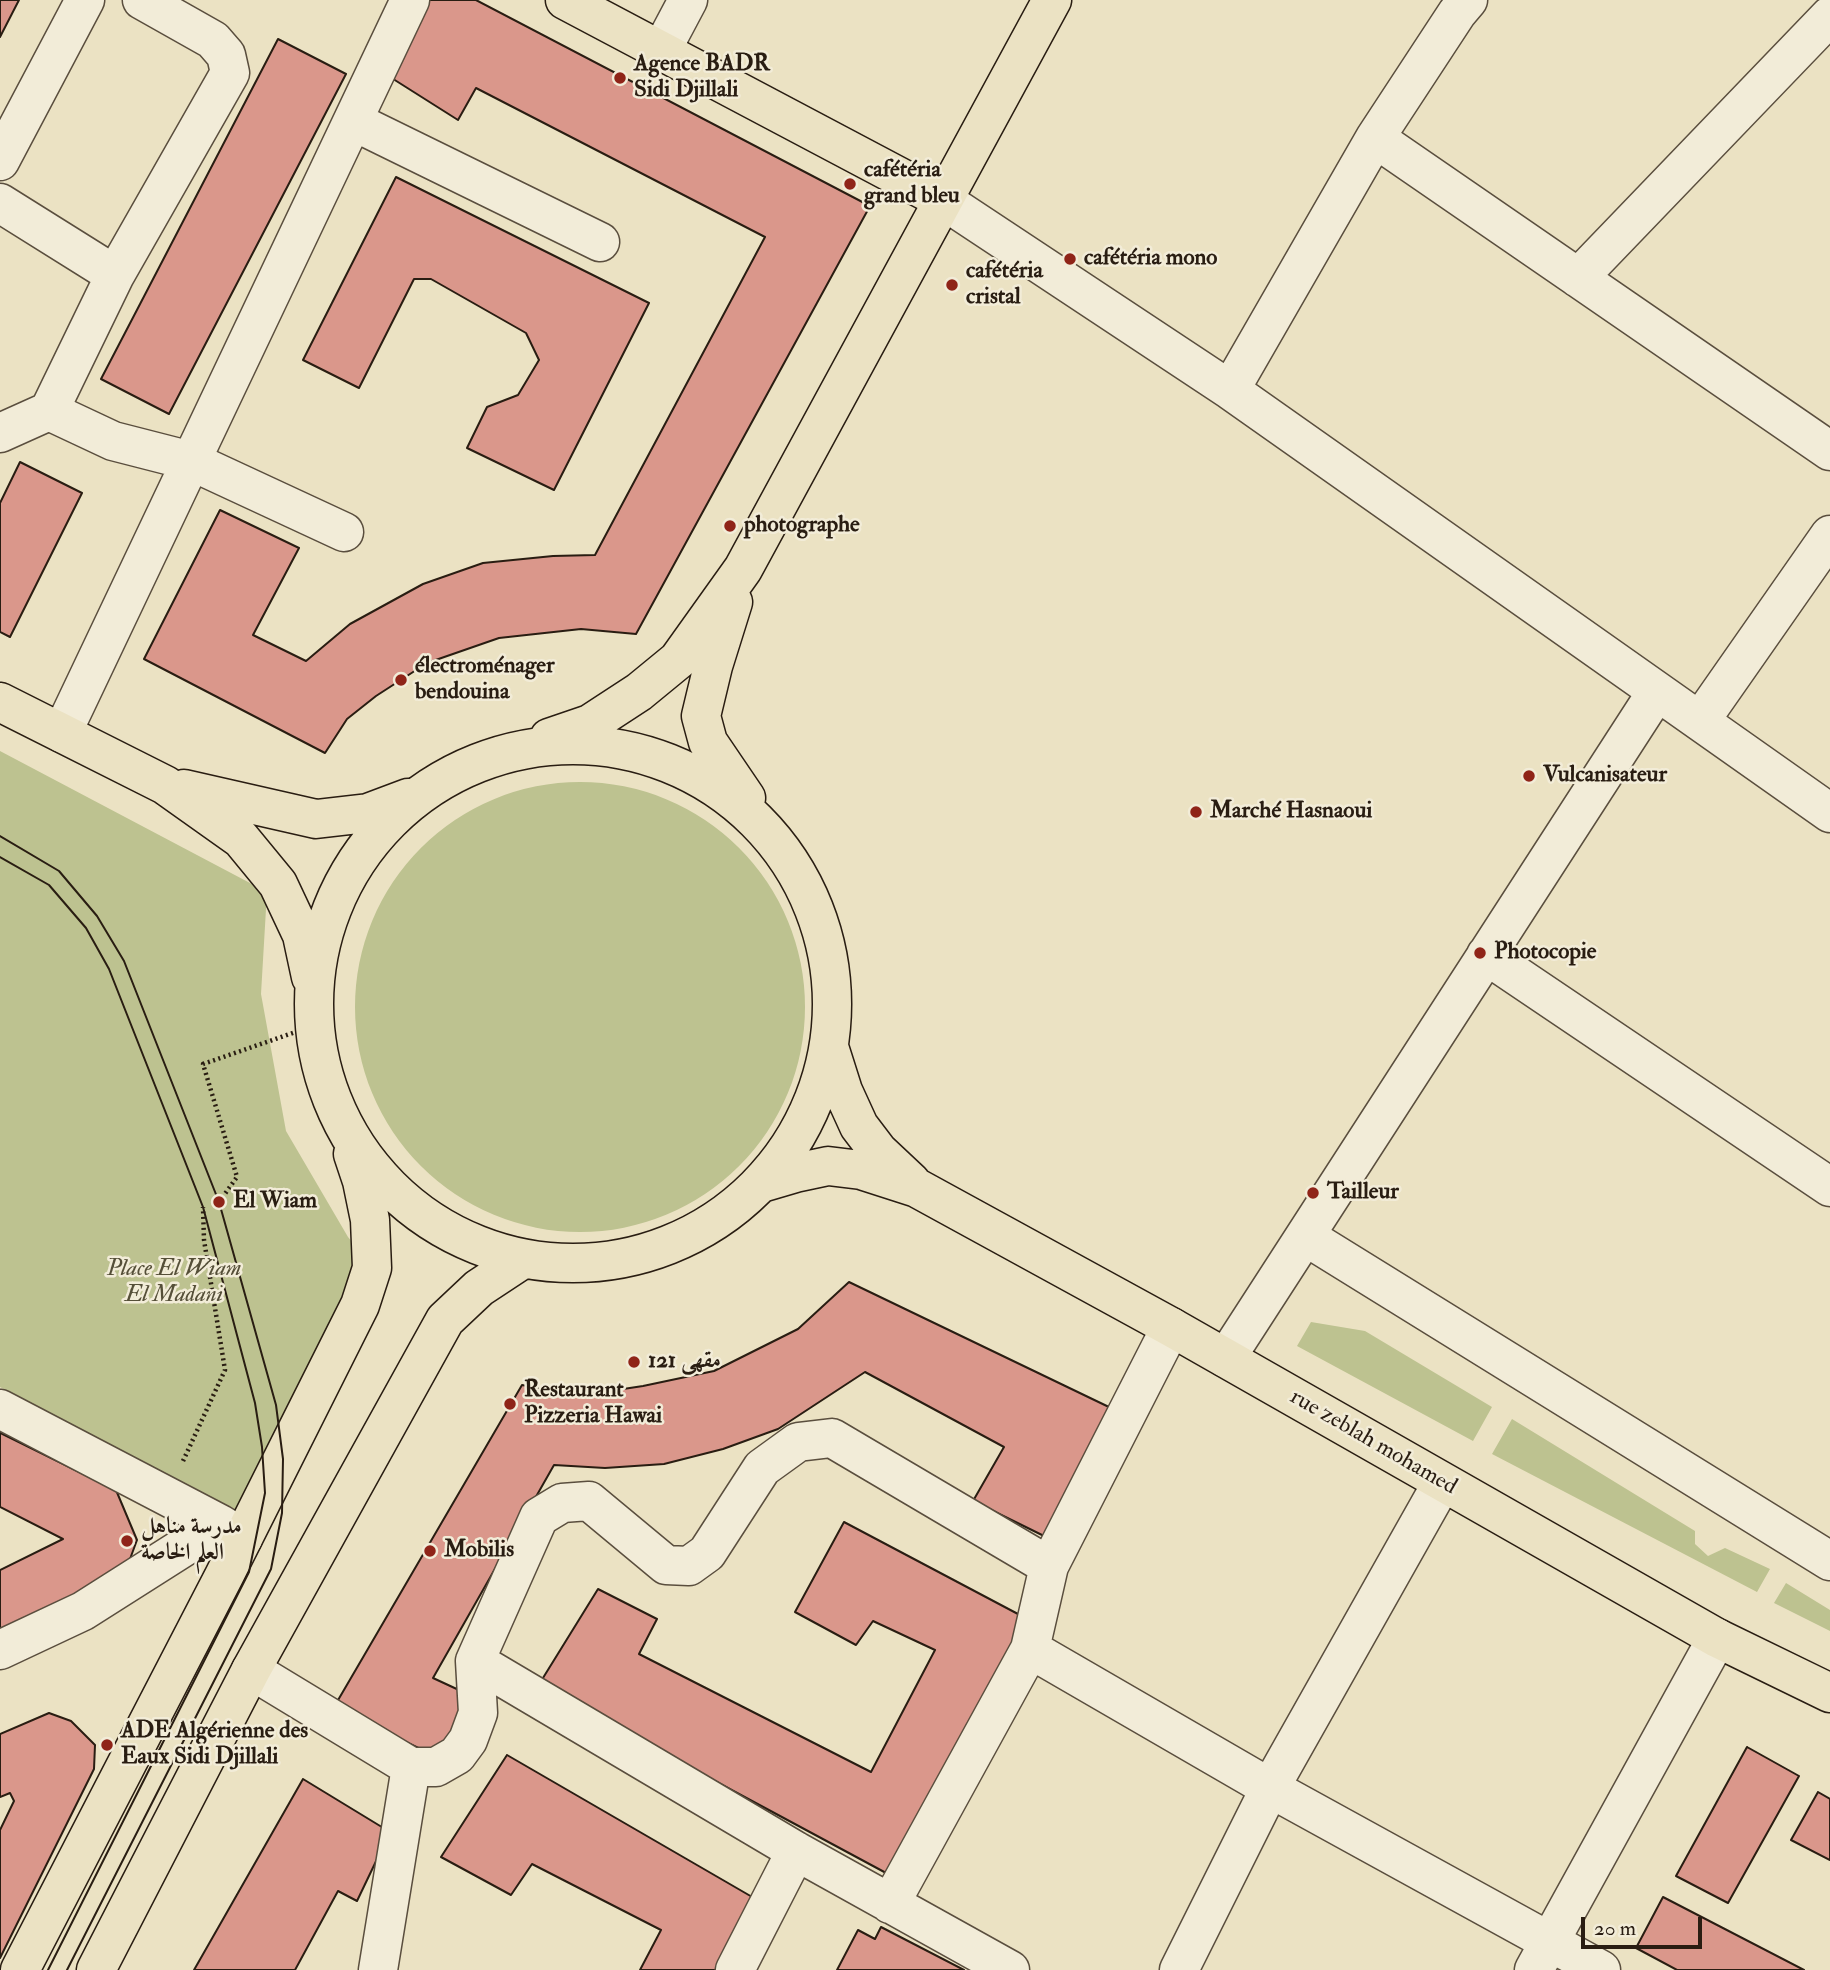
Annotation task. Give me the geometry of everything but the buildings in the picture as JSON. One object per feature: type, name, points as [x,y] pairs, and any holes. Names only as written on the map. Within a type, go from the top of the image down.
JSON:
[{"type":"main road","points":[[565,0],[943,201]]},
{"type":"main road","points":[[313,1008],[320,943],[334,900],[364,851],[386,824],[420,794],[460,770],[590,724],[639,692],[678,660],[743,569],[1052,0]]},
{"type":"main road","points":[[346,1132],[379,1178],[421,1216],[469,1243],[523,1259],[610,1261],[692,1235],[761,1183],[781,1160],[812,1108],[830,1050],[832,972],[811,897],[708,743],[701,716],[713,666],[743,569]]},
{"type":"main road","points":[[0,702],[165,785],[241,839],[278,884],[302,935],[324,1081],[346,1132],[362,1181],[370,1220],[372,1268],[359,1305],[231,1531],[20,1970]]},
{"type":"main road","points":[[503,754],[551,745],[599,746],[647,754],[692,772],[733,798],[769,832]]},
{"type":"main road","points":[[165,785],[316,819],[368,813],[420,794]]},
{"type":"main road","points":[[830,1050],[842,1091],[859,1126],[878,1151],[917,1188]]},
{"type":"main road","points":[[761,1183],[828,1167],[861,1170],[917,1188]]},
{"type":"main road","name":"rue zeblah mohamed","points":[[917,1188],[1171,1327],[1717,1638],[1830,1693]]},
{"type":"main road","points":[[96,1970],[251,1670],[445,1320],[479,1288],[523,1259]]},
{"type":"street","points":[[0,161],[85,0]]},
{"type":"street","points":[[0,433],[49,411],[115,275],[230,73],[226,55],[213,40],[142,0]]},
{"type":"street","points":[[62,733],[410,0]]},
{"type":"street","points":[[661,51],[688,0]]},
{"type":"street","points":[[1230,390],[1376,138],[1468,0]]},
{"type":"street","points":[[1578,278],[1830,16]]},
{"type":"street","points":[[353,121],[600,242]]},
{"type":"street","points":[[1376,138],[1830,451]]},
{"type":"street","points":[[943,201],[1230,390],[1656,693],[1830,813]]},
{"type":"street","points":[[0,203],[115,275]]},
{"type":"street","points":[[49,411],[113,441],[191,461],[344,532]]},
{"type":"street","points":[[1700,722],[1830,535]]},
{"type":"street","points":[[1226,1358],[1656,693]]},
{"type":"street","points":[[1486,956],[1830,1187]]},
{"type":"street","points":[[1305,1236],[1830,1562]]},
{"type":"street","points":[[890,1904],[1030,1649],[1049,1566],[1171,1327]]},
{"type":"street","points":[[0,1409],[231,1531]]},
{"type":"street","points":[[251,1670],[411,1767],[436,1766],[457,1755],[468,1740],[478,1713],[475,1661],[539,1517],[562,1503],[589,1501],[666,1566],[689,1566],[707,1553],[762,1468],[798,1442],[832,1437],[1049,1566]]},
{"type":"street","points":[[1180,1970],[1270,1788],[1442,1483]]},
{"type":"street","points":[[0,1650],[83,1611],[231,1531]]},
{"type":"street","points":[[1541,1956],[1717,1638]]},
{"type":"street","points":[[1030,1649],[1270,1788],[1541,1956],[1601,1970]]},
{"type":"street","points":[[475,1661],[796,1850],[1010,1970]]},
{"type":"street","points":[[378,1970],[411,1767]]},
{"type":"street","points":[[735,1970],[796,1850]]},
{"type":"path","points":[[219,1202],[237,1177],[203,1064],[313,1008]]},
{"type":"path","points":[[167,1496],[225,1370],[204,1240],[203,1207]]},
{"type":"green space","name":"Place El Wiam El Madani","points":[[0,751],[267,892],[261,994],[286,1131],[348,1237],[383,1280],[260,1527],[0,1387]]},
{"type":"green space","points":[[580,782],[624,786],[666,799],[705,820],[739,848],[767,882],[788,921],[801,963],[805,1007],[801,1051],[788,1093],[767,1132],[739,1166],[705,1194],[666,1215],[624,1228],[580,1232],[536,1228],[494,1215],[455,1194],[421,1166],[393,1132],[372,1093],[359,1051],[355,1007],[359,963],[372,921],[393,882],[421,848],[455,820],[494,799],[536,786]]},
{"type":"green space","points":[[1311,1322],[1365,1331],[1492,1407],[1473,1441],[1297,1346]]},
{"type":"green space","points":[[1512,1419],[1695,1531],[1695,1544],[1708,1556],[1725,1548],[1770,1569],[1757,1592],[1492,1454]]},
{"type":"green space","points":[[1786,1583],[1830,1610],[1830,1631],[1774,1603]]},
{"type":"tram line","points":[[0,836],[59,871],[97,916],[124,961],[219,1202],[276,1405],[283,1459],[282,1513],[271,1569],[67,1970]]},
{"type":"tram line","points":[[0,857],[49,885],[86,928],[109,969],[203,1207],[255,1403],[265,1493],[249,1572],[48,1970]]},
{"type":"place","name":"Agence BADR Sidi Djillali","points":[[620,78]]},
{"type":"place","name":"cafétéria grand bleu","points":[[850,184]]},
{"type":"place","name":"cafétéria mono","points":[[1070,259]]},
{"type":"place","name":"cafétéria cristal","points":[[952,285]]},
{"type":"place","name":"photographe","points":[[730,526]]},
{"type":"place","name":"électroménager bendouina","points":[[401,680]]},
{"type":"place","name":"Vulcanisateur","points":[[1529,776]]},
{"type":"place","name":"Marché Hasnaoui","points":[[1196,812]]},
{"type":"place","name":"Photocopie","points":[[1480,953]]},
{"type":"place","name":"Tailleur","points":[[1313,1193]]},
{"type":"place","name":"El Wiam","points":[[219,1202]]},
{"type":"place","name":"مقهى 121","points":[[634,1362]]},
{"type":"place","name":"Restaurant Pizzeria Hawai","points":[[510,1404]]},
{"type":"place","name":"مدرسة مناهل العلم الخاصة","points":[[127,1541]]},
{"type":"place","name":"Mobilis","points":[[430,1551]]},
{"type":"place","name":"ADE Algérienne des Eaux Sidi Djillali","points":[[107,1745]]}]
